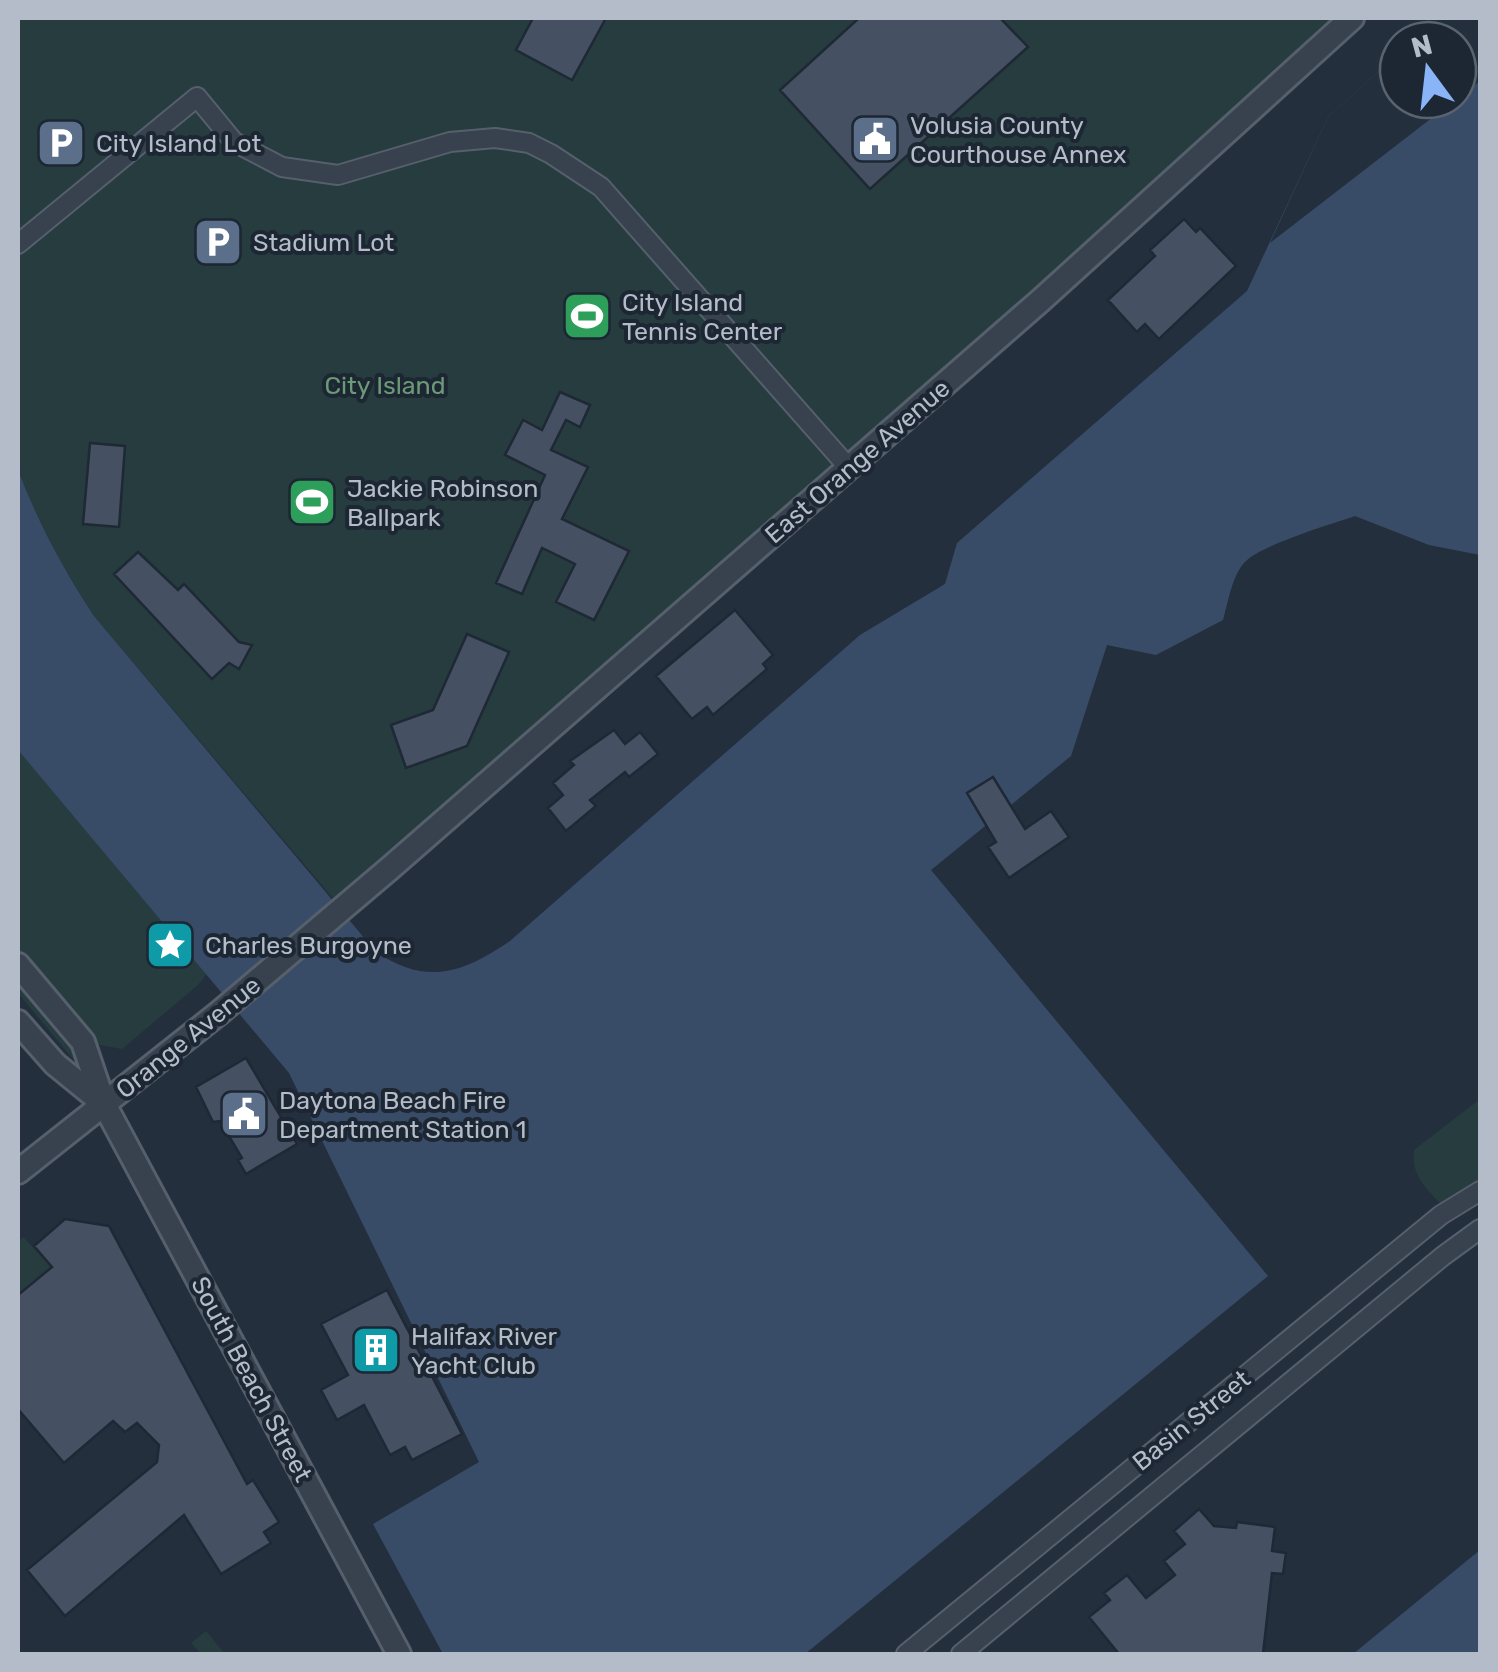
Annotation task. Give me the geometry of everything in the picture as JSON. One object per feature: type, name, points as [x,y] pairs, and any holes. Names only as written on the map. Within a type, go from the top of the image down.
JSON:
[{"type":"street","name":"East Orange Avenue","points":[[355,898],[1040,300],[1352,18]]},
{"type":"street","points":[[18,244],[196,98],[234,142],[282,167],[338,175],[450,142],[495,138],[529,143],[601,187],[849,468]]},
{"type":"street","name":"Orange Avenue","points":[[18,1172],[219,1013],[355,898]]},
{"type":"street","name":"South Beach Street","points":[[18,965],[83,1042],[104,1104],[399,1654]]},
{"type":"street","name":"South Beach Street","points":[[18,1022],[55,1064],[104,1104]]},
{"type":"street","name":"Basin Street","points":[[906,1654],[1441,1215],[1480,1191]]},
{"type":"street","points":[[1441,1215],[1462,1243]]},
{"type":"street","name":"Basin Street","points":[[961,1654],[1480,1230]]},
{"type":"street","points":[[1292,1336],[1316,1361]]},
{"type":"street","points":[[1142,1460],[1165,1486]]},
{"type":"street","points":[[1045,1540],[1068,1566]]},
{"type":"green space","name":"City Island","points":[[18,18],[1342,18],[342,909],[94,616],[52,545],[18,470]]},
{"type":"green space","points":[[18,750],[207,974],[122,1049],[83,1042],[18,965]]},
{"type":"green space","points":[[18,981],[69,1042],[78,1061],[18,993]]},
{"type":"green space","points":[[1480,1099],[1480,1191],[1448,1211],[1418,1176],[1414,1150]]},
{"type":"green space","points":[[23,1237],[52,1267],[18,1295],[18,1242]]},
{"type":"green space","points":[[206,1631],[225,1654],[201,1654],[191,1643]]},
{"type":"water","points":[[1480,18],[1480,555],[1429,545],[1355,516],[1266,548],[1246,561],[1237,573],[1223,620],[1156,655],[1107,645],[1071,756],[931,870],[1268,1276],[805,1654],[443,1654],[373,1524],[479,1462],[289,1073],[18,750],[18,470],[52,545],[94,616],[376,952],[412,969],[428,972],[460,968],[510,941],[860,635],[945,584],[957,543],[1247,291],[1328,117],[1378,72],[1378,120],[1478,120],[1478,20],[1438,20]]},
{"type":"water","points":[[1480,1550],[1480,1654],[1353,1654]]},
{"type":"pier","points":[[1480,18],[1478,83],[1478,20],[1438,20]]},
{"type":"pier","points":[[1378,72],[1378,120],[1429,120],[1270,243],[1328,117]]},
{"type":"building","points":[[533,18],[606,18],[572,80],[516,50]]},
{"type":"building","name":"Volusia County Courthouse Annex","points":[[859,18],[1000,18],[1028,47],[870,189],[780,90]]},
{"type":"building","points":[[1184,219],[1196,232],[1200,228],[1236,266],[1159,339],[1145,324],[1137,332],[1108,300],[1155,256],[1150,250]]},
{"type":"building","points":[[560,392],[590,405],[580,427],[566,420],[551,450],[588,467],[562,519],[629,551],[594,620],[556,602],[575,564],[542,548],[522,594],[496,583],[545,475],[505,455],[523,420],[542,430]]},
{"type":"building","points":[[90,443],[125,446],[119,527],[83,524]]},
{"type":"building","points":[[138,552],[178,590],[184,584],[239,642],[252,645],[239,669],[229,663],[212,679],[114,574]]},
{"type":"building","points":[[735,610],[773,655],[763,664],[767,669],[713,715],[707,707],[692,719],[656,676]]},
{"type":"building","points":[[467,634],[509,652],[467,746],[406,768],[391,725],[433,710]]},
{"type":"building","points":[[614,730],[625,744],[640,732],[658,754],[629,777],[625,772],[590,800],[596,806],[566,831],[548,808],[563,795],[553,783],[574,765],[570,761]]},
{"type":"building","points":[[993,777],[1025,829],[1051,811],[1069,837],[1009,878],[988,847],[996,842],[967,793]]},
{"type":"building","name":"Daytona Beach Fire Department Station 1","points":[[246,1058],[297,1144],[246,1174],[238,1160],[242,1158],[220,1121],[213,1122],[196,1087]]},
{"type":"building","points":[[65,1219],[109,1226],[247,1484],[253,1480],[279,1522],[264,1532],[271,1543],[221,1574],[184,1515],[65,1616],[27,1570],[157,1462],[159,1445],[137,1423],[125,1432],[113,1421],[64,1463],[18,1409],[18,1295],[52,1267],[34,1246]]},
{"type":"building","name":"Halifax River Yacht Club","points":[[387,1290],[462,1434],[412,1460],[405,1447],[390,1455],[364,1405],[337,1420],[321,1390],[348,1375],[321,1324]]},
{"type":"building","points":[[1199,1509],[1214,1526],[1236,1528],[1237,1522],[1275,1527],[1272,1551],[1286,1553],[1283,1574],[1272,1573],[1263,1654],[1119,1654],[1089,1617],[1110,1600],[1104,1593],[1127,1575],[1146,1598],[1175,1575],[1164,1561],[1185,1544],[1174,1531]]},
{"type":"place","name":"Volusia County Courthouse Annex","points":[[875,139]]},
{"type":"place","name":"City Island Lot","points":[[61,143]]},
{"type":"place","name":"Stadium Lot","points":[[218,242]]},
{"type":"place","name":"City Island Tennis Center","points":[[587,316]]},
{"type":"place","name":"Jackie Robinson Ballpark","points":[[312,502]]},
{"type":"place","name":"Charles Burgoyne","points":[[170,945]]},
{"type":"place","name":"Daytona Beach Fire Department Station 1","points":[[244,1114]]},
{"type":"place","name":"Halifax River Yacht Club","points":[[376,1350]]}]
